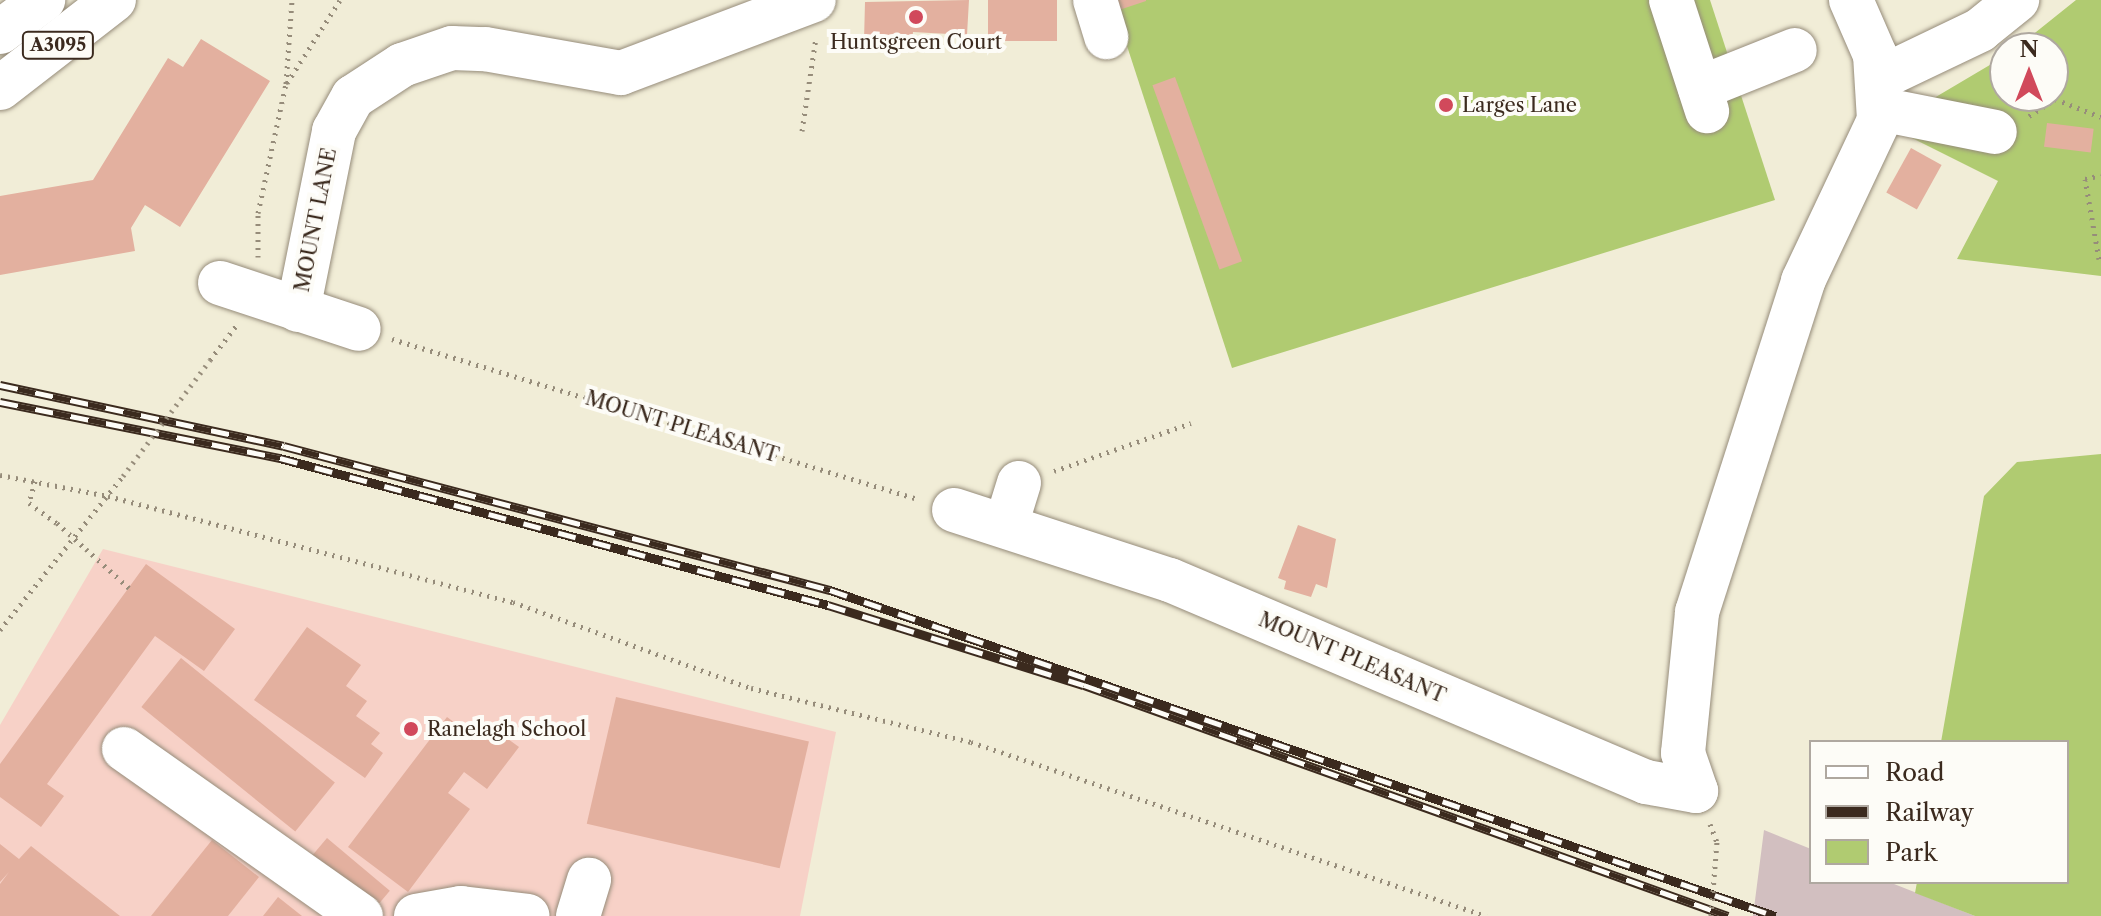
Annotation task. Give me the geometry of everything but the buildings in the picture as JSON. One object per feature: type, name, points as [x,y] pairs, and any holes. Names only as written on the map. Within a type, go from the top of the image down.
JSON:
[{"type":"street","name":"A3095","points":[[0,32],[43,0]]},
{"type":"street","name":"A3095","points":[[0,88],[114,0]]},
{"type":"street","points":[[1671,0],[1703,100],[1795,50]]},
{"type":"street","points":[[1851,0],[1880,93]]},
{"type":"street","points":[[1880,93],[1980,30],[2017,0]]},
{"type":"street","name":"MOUNT LANE","points":[[298,310],[334,131],[353,97],[402,65],[452,48],[485,49],[621,73],[816,15]]},
{"type":"street","points":[[1880,93],[1995,132]]},
{"type":"street","name":"MOUNT PLEASANT","points":[[954,510],[1170,580],[1646,782],[1696,791],[1683,753],[1697,612],[1803,281],[1870,148],[1880,93]]},
{"type":"street","name":"MOUNT LANE","points":[[220,283],[359,329]]},
{"type":"street","points":[[1006,525],[1019,483]]},
{"type":"street","points":[[124,749],[361,916]]},
{"type":"street","points":[[416,916],[497,908],[528,916]]},
{"type":"path","points":[[258,258],[258,213],[286,84],[292,0]]},
{"type":"path","points":[[286,84],[340,0]]},
{"type":"path","points":[[802,131],[816,15]]},
{"type":"path","points":[[1995,132],[2022,137],[2030,114],[2055,99],[2101,117]]},
{"type":"path","points":[[2099,259],[2085,179],[2101,175]]},
{"type":"path","points":[[0,630],[108,496],[238,323]]},
{"type":"path","name":"MOUNT PLEASANT","points":[[359,329],[954,510]]},
{"type":"path","points":[[1019,483],[1191,423]]},
{"type":"path","points":[[0,475],[108,496],[513,602],[751,688],[971,742],[1486,916]]},
{"type":"path","points":[[35,481],[29,503],[57,523],[129,588]]},
{"type":"path","points":[[1711,916],[1717,842]]},
{"type":"shaded area","name":"Ranelagh School","points":[[103,549],[836,732],[800,916],[0,916],[0,725]]},
{"type":"shaded area","points":[[1764,830],[1809,848],[1809,884],[1894,884],[1975,916],[1753,916]]},
{"type":"green space","name":"Larges Lane","points":[[1112,0],[1710,0],[1775,200],[1232,368]]},
{"type":"green space","points":[[2076,0],[2101,0],[2101,276],[1957,259],[1998,181],[1908,136],[1929,101],[1989,65],[1989,112],[2069,112],[2069,32],[2036,32]]},
{"type":"green space","points":[[2101,454],[2101,916],[1975,916],[1915,893],[1917,884],[2069,884],[2069,740],[1941,740],[1984,496],[2017,462]]},
{"type":"railway","points":[[0,385],[284,446],[830,590],[1775,916]]},
{"type":"railway","points":[[0,402],[280,458],[828,605],[1084,685],[1728,916]]},
{"type":"place","name":"Huntsgreen Court","points":[[916,17]]},
{"type":"place","name":"Larges Lane","points":[[1446,105]]},
{"type":"place","name":"Ranelagh School","points":[[411,729]]}]
